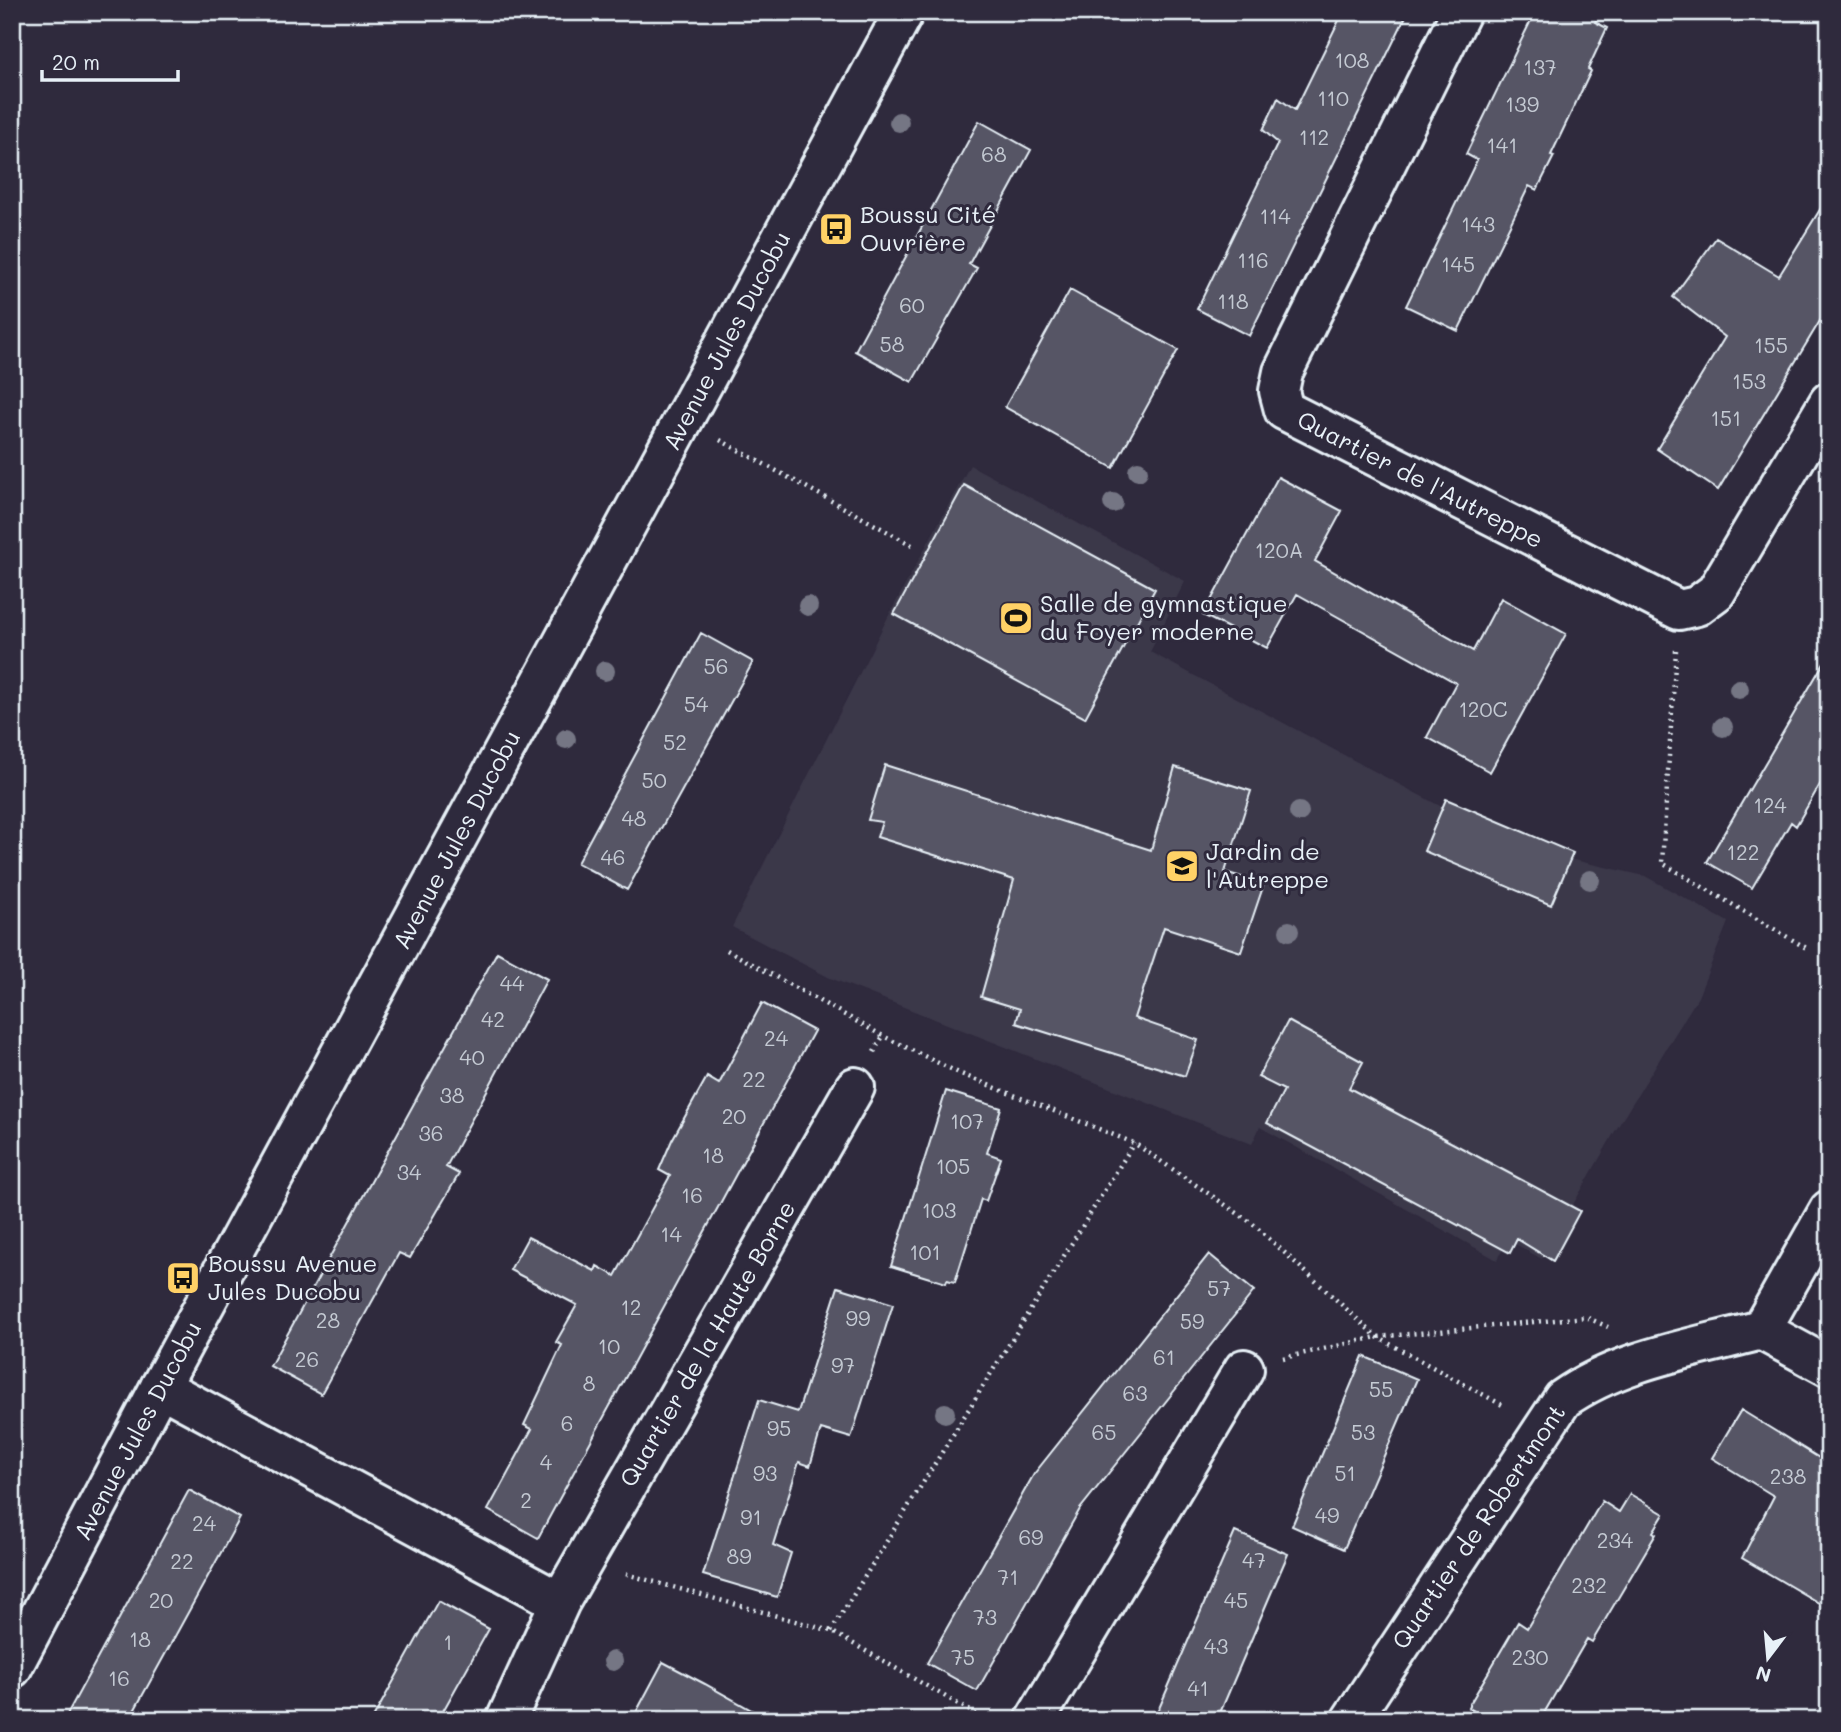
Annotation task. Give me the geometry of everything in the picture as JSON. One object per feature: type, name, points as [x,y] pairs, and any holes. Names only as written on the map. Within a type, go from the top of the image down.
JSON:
[{"type":"street","name":"Avenue Jules Ducobu","points":[[12,1668],[160,1387],[904,12]]},
{"type":"street","name":"Quartier de l'Autreppe","points":[[1461,12],[1283,372],[1279,391],[1284,410],[1679,610]]},
{"type":"street","points":[[1679,610],[1698,606],[1716,593],[1829,402]]},
{"type":"street","name":"Quartier de la Haute Borne","points":[[506,1720],[560,1602],[855,1087]]},
{"type":"street","points":[[1829,1210],[1761,1330],[1829,1367]]},
{"type":"street","name":"Quartier de Robertmont","points":[[1351,1720],[1563,1399],[1588,1381],[1629,1366],[1761,1330]]},
{"type":"street","points":[[1035,1720],[1244,1369]]},
{"type":"street","points":[[160,1387],[560,1602]]},
{"type":"path","points":[[684,421],[912,545]]},
{"type":"path","points":[[1679,610],[1662,863],[1808,949]]},
{"type":"path","points":[[727,950],[883,1036],[961,1074],[1134,1143],[1252,1223],[1377,1337],[1544,1427]]},
{"type":"path","points":[[831,1631],[1134,1143]]},
{"type":"path","points":[[1244,1369],[1377,1337],[1586,1317],[1618,1332]]},
{"type":"path","points":[[584,1562],[831,1631],[986,1720]]},
{"type":"shaded area","name":"Jardin de l'Autreppe","points":[[970,465],[1185,581],[1150,652],[1440,806],[1556,856],[1645,876],[1728,922],[1698,997],[1614,1133],[1542,1259],[1508,1240],[1497,1260],[1260,1127],[1252,1144],[830,978],[732,927],[888,617]]},
{"type":"building","points":[[1343,12],[1408,12],[1249,336],[1197,309],[1278,143],[1263,130],[1278,98],[1295,110]]},
{"type":"building","points":[[1535,12],[1600,12],[1595,22],[1607,28],[1588,69],[1591,71],[1551,155],[1554,156],[1537,190],[1529,186],[1458,331],[1406,306],[1477,160],[1466,154]]},
{"type":"building","points":[[979,121],[1031,150],[969,264],[977,268],[912,382],[855,351]]},
{"type":"building","points":[[1829,195],[1829,306],[1718,490],[1657,449],[1725,337],[1673,297],[1716,238],[1779,276]]},
{"type":"building","points":[[1070,290],[1178,350],[1113,468],[1005,407]]},
{"type":"building","points":[[1278,477],[1342,511],[1315,561],[1473,651],[1501,598],[1566,634],[1490,772],[1427,737],[1456,683],[1297,594],[1267,648],[1203,615]]},
{"type":"building","name":"Salle de gymnastique du Foyer moderne","points":[[964,485],[1155,589],[1085,718],[894,614]]},
{"type":"building","points":[[701,633],[753,662],[627,890],[577,863]]},
{"type":"building","points":[[1829,654],[1829,769],[1796,826],[1791,822],[1752,888],[1707,862]]},
{"type":"building","points":[[885,765],[1151,850],[1175,767],[1251,791],[1225,872],[1264,884],[1241,952],[1164,927],[1134,1018],[1198,1040],[1185,1076],[1016,1023],[1020,1009],[981,997],[1014,880],[877,837],[882,822],[868,820]]},
{"type":"building","points":[[1446,799],[1573,853],[1551,905],[1424,851]]},
{"type":"building","points":[[497,952],[547,979],[446,1167],[459,1174],[410,1258],[399,1253],[321,1394],[270,1366]]},
{"type":"building","points":[[762,1003],[814,1031],[538,1538],[488,1510],[532,1429],[524,1425],[562,1345],[556,1342],[577,1305],[510,1270],[528,1237],[595,1271],[597,1266],[615,1276],[670,1176],[659,1170],[672,1140],[707,1077],[719,1084]]},
{"type":"building","points":[[1288,1021],[1363,1062],[1349,1088],[1580,1211],[1553,1261],[1517,1239],[1510,1253],[1267,1123],[1284,1090],[1258,1077]]},
{"type":"building","points":[[946,1091],[1001,1108],[987,1153],[1001,1158],[986,1201],[981,1199],[955,1282],[947,1280],[946,1283],[891,1266]]},
{"type":"building","points":[[1209,1254],[1254,1291],[1080,1509],[977,1691],[927,1663],[1034,1474]]},
{"type":"building","points":[[838,1287],[893,1304],[851,1438],[821,1429],[810,1466],[799,1462],[773,1545],[791,1553],[777,1597],[703,1575],[759,1400],[798,1412]]},
{"type":"building","points":[[1363,1356],[1417,1379],[1344,1549],[1292,1526]]},
{"type":"building","points":[[1741,1410],[1829,1464],[1829,1609],[1742,1558],[1774,1496],[1712,1458]]},
{"type":"building","points":[[189,1490],[240,1518],[129,1720],[64,1720]]},
{"type":"building","points":[[1630,1494],[1664,1514],[1653,1532],[1656,1534],[1592,1642],[1587,1639],[1540,1720],[1487,1720],[1468,1707],[1518,1622],[1527,1628],[1602,1501],[1619,1512]]},
{"type":"building","points":[[1235,1532],[1288,1554],[1217,1720],[1154,1720]]},
{"type":"building","points":[[438,1601],[489,1629],[438,1720],[372,1720]]},
{"type":"building","points":[[663,1662],[705,1684],[769,1720],[632,1720]]},
{"type":"place","name":"Boussu Cité Ouvrière","points":[[836,229]]},
{"type":"place","name":"Salle de gymnastique du Foyer moderne","points":[[1016,618]]},
{"type":"place","name":"Jardin de l'Autreppe","points":[[1182,866]]},
{"type":"place","name":"Boussu Avenue Jules Ducobu","points":[[183,1278]]}]
